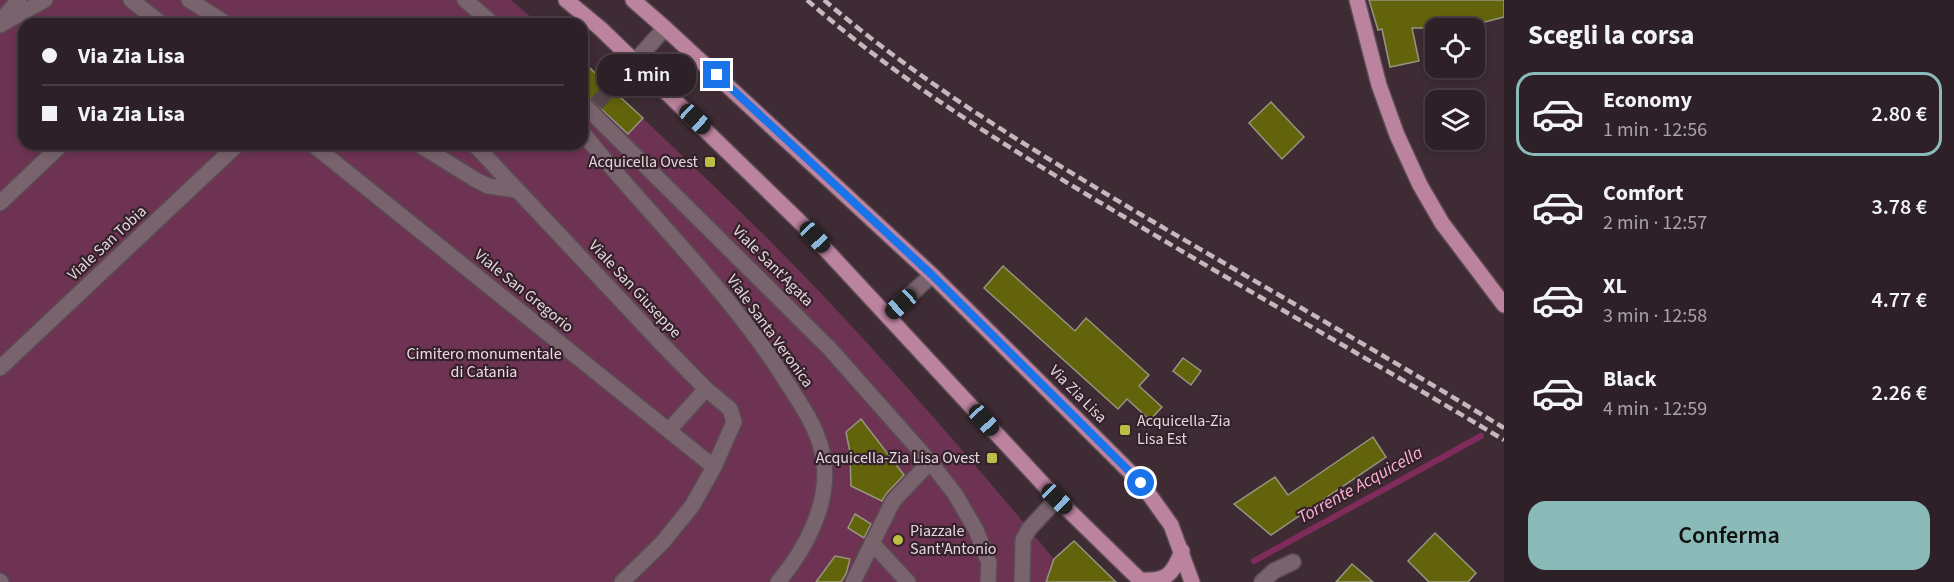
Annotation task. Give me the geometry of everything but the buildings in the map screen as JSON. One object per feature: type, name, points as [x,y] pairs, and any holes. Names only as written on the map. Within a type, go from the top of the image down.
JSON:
[{"type":"main road","points":[[566,0],[588,18]]},
{"type":"main road","name":"Via Zia Lisa","points":[[633,0],[932,275],[1141,483],[1171,525],[1192,582]]},
{"type":"main road","points":[[1357,0],[1379,85],[1397,135],[1420,184],[1442,223],[1504,305]]},
{"type":"main road","points":[[588,18],[803,225],[1057,499],[1141,581],[1161,580],[1169,575],[1177,565],[1182,551]]},
{"type":"street","points":[[0,21],[19,0]]},
{"type":"street","points":[[0,26],[45,0]]},
{"type":"street","points":[[131,0],[154,18]]},
{"type":"street","points":[[189,0],[217,18]]},
{"type":"street","points":[[465,0],[486,18]]},
{"type":"street","points":[[611,88],[665,28]]},
{"type":"street","name":"Viale Sant'Agata","points":[[588,110],[830,349],[930,462],[955,494],[976,530],[989,563],[988,582]]},
{"type":"street","name":"Viale Santa Veronica","points":[[588,139],[724,296],[779,368],[817,433],[824,463],[823,496],[802,549],[778,582]]},
{"type":"street","points":[[0,203],[56,150]]},
{"type":"street","name":"Viale San Tobia","points":[[0,368],[232,150]]},
{"type":"street","name":"Viale San Gregorio","points":[[319,150],[714,467]]},
{"type":"street","points":[[428,150],[488,186],[516,190]]},
{"type":"street","name":"Viale San Giuseppe","points":[[479,150],[706,389],[730,410],[734,422],[693,506],[678,525],[622,582]]},
{"type":"street","points":[[888,315],[932,275]]},
{"type":"street","points":[[669,430],[706,389]]},
{"type":"street","points":[[853,582],[893,501],[930,462]]},
{"type":"street","points":[[1022,582],[1023,540],[1029,529],[1057,499]]},
{"type":"street","points":[[872,543],[908,582]]},
{"type":"street","points":[[1262,582],[1274,572],[1293,562]]},
{"type":"green space","name":"Cimitero monumentale di Catania","points":[[0,0],[511,0],[532,18],[18,18],[18,150],[588,150],[588,67],[817,289],[908,388],[1054,559],[1045,582],[0,582]]},
{"type":"waterway","name":"Torrente Acquicella","points":[[1254,561],[1481,436]]},
{"type":"tunnel","points":[[596,104],[611,88]]},
{"type":"railway","points":[[807,0],[881,60],[999,141],[1504,440]]},
{"type":"railway","points":[[824,0],[899,59],[1018,140],[1504,428]]},
{"type":"place","name":"Acquicella Ovest","points":[[710,162]]},
{"type":"place","name":"Acquicella-Zia Lisa Est","points":[[1125,430]]},
{"type":"place","name":"Acquicella-Zia Lisa Ovest","points":[[992,458]]},
{"type":"place","name":"Piazzale Sant'Antonio","points":[[898,540]]},
{"type":"route","points":[[717,75],[932,275],[1141,483]]}]
